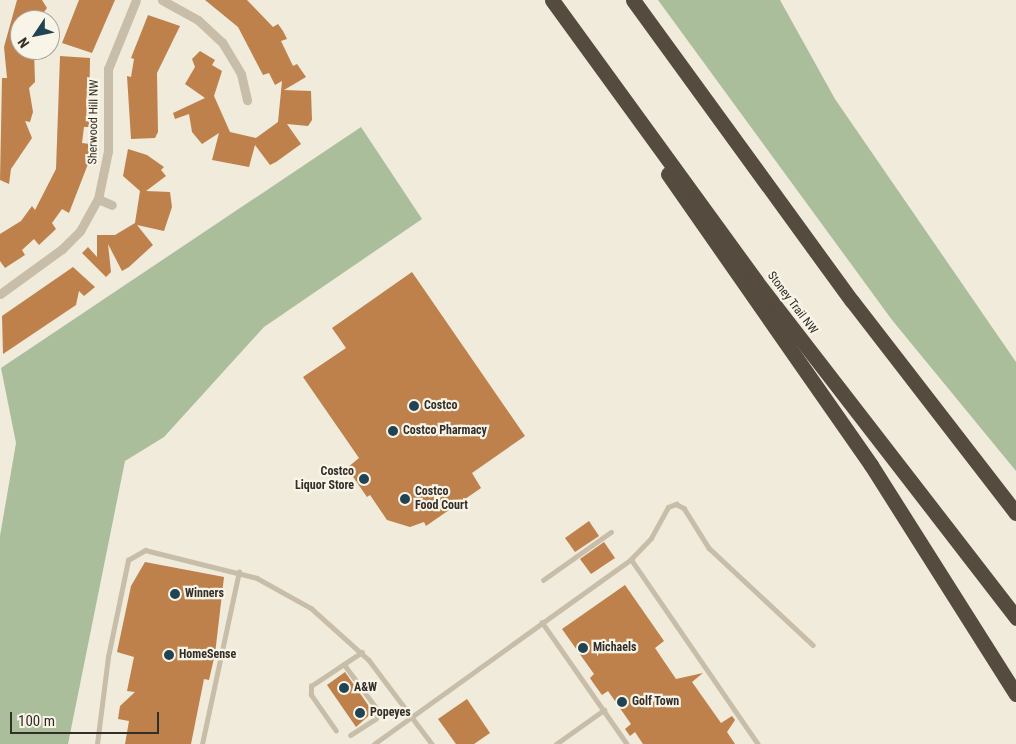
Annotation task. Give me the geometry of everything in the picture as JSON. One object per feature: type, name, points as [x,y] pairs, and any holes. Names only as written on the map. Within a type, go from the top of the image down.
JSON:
[{"type":"highway","name":"Stoney Trail NW","points":[[552,0],[870,431],[1016,618]]},
{"type":"highway","points":[[633,0],[834,277],[1016,514]]},
{"type":"highway","points":[[625,101],[686,205],[871,465],[1016,694]]},
{"type":"highway","points":[[834,277],[854,290],[1016,498]]},
{"type":"street","name":"Sherwood Hill NW","points":[[0,294],[62,249],[80,231],[98,199],[108,151],[108,69],[136,0]]},
{"type":"street","points":[[162,0],[198,20],[222,42],[241,74],[248,100]]},
{"type":"street","points":[[98,199],[112,205]]},
{"type":"lane","points":[[374,744],[631,559],[651,538],[668,507],[676,504],[684,508],[709,548],[813,645]]},
{"type":"lane","points":[[542,580],[611,532]]},
{"type":"lane","points":[[97,744],[108,657],[128,560],[145,550],[239,572],[286,592],[362,652],[432,744]]},
{"type":"lane","points":[[631,559],[755,743]]},
{"type":"lane","points":[[202,744],[239,572]]},
{"type":"lane","points":[[542,622],[627,744]]},
{"type":"lane","points":[[336,731],[311,694],[311,686],[362,652]]},
{"type":"lane","points":[[344,664],[378,710],[376,719],[351,735]]},
{"type":"lane","points":[[556,744],[604,710]]},
{"type":"green space","points":[[658,0],[780,0],[835,99],[1016,362],[1016,471],[892,320]]},
{"type":"green space","points":[[361,127],[422,219],[264,327],[164,437],[125,461],[68,744],[0,744],[0,536],[16,443],[1,368]]},
{"type":"building","points":[[17,0],[42,0],[47,8],[46,10],[14,10]]},
{"type":"building","points":[[79,0],[115,0],[92,53],[62,43]]},
{"type":"building","points":[[205,0],[247,0],[273,27],[278,24],[287,39],[281,41],[293,66],[297,64],[306,77],[284,90],[311,91],[312,120],[308,126],[287,124],[301,144],[270,165],[255,145],[249,167],[212,160],[219,133],[202,144],[192,132],[189,114],[175,119],[173,113],[205,98],[185,84],[195,67],[192,59],[200,51],[215,60],[212,65],[222,71],[214,96],[230,132],[256,138],[278,122],[282,81],[275,85],[269,73],[263,75],[238,27]]},
{"type":"building","points":[[148,15],[180,26],[157,73],[158,132],[155,138],[131,139],[127,76],[131,77],[134,59],[131,58]]},
{"type":"building","points":[[10,25],[10,60],[34,60],[35,82],[29,88],[33,112],[30,122],[25,121],[32,138],[11,169],[9,184],[0,180],[2,78],[7,78],[4,47]]},
{"type":"building","points":[[60,56],[90,58],[89,127],[84,127],[82,143],[90,144],[88,164],[69,213],[62,209],[52,223],[56,229],[39,245],[34,239],[22,250],[25,255],[5,268],[0,261],[0,234],[21,221],[32,206],[35,210],[56,169]]},
{"type":"building","points":[[128,149],[147,155],[164,167],[161,170],[166,176],[146,191],[170,192],[172,207],[164,231],[137,225],[153,245],[129,267],[122,271],[108,244],[111,272],[106,277],[82,253],[88,247],[97,257],[97,235],[115,235],[135,223],[140,191],[123,176]]},
{"type":"building","points":[[73,267],[95,287],[84,296],[79,291],[76,305],[3,354],[2,316]]},
{"type":"building","name":"Costco","points":[[412,272],[525,436],[472,473],[481,488],[426,526],[424,522],[410,527],[387,520],[370,495],[367,497],[347,468],[359,458],[303,377],[346,348],[332,328]]},
{"type":"building","points":[[589,521],[599,536],[575,552],[565,538]]},
{"type":"building","points":[[604,542],[615,558],[591,574],[580,559]]},
{"type":"building","points":[[145,562],[224,577],[215,654],[209,680],[204,679],[191,744],[125,744],[129,721],[118,719],[120,706],[135,692],[127,691],[134,657],[117,652],[131,586]]},
{"type":"building","points":[[625,585],[664,641],[655,648],[676,679],[703,673],[692,682],[721,723],[732,716],[735,720],[727,732],[735,744],[643,744],[635,732],[630,736],[625,729],[631,724],[608,691],[602,695],[594,684],[590,678],[594,674],[562,629]]},
{"type":"building","points":[[345,672],[373,712],[356,727],[327,685]]},
{"type":"building","points":[[467,699],[490,733],[474,744],[456,744],[438,719]]},
{"type":"place","name":"Costco","points":[[414,406]]},
{"type":"place","name":"Costco Pharmacy","points":[[393,431]]},
{"type":"place","name":"Costco Liquor Store","points":[[364,479]]},
{"type":"place","name":"Costco Food Court","points":[[405,499]]},
{"type":"place","name":"Winners","points":[[175,594]]},
{"type":"place","name":"Michaels","points":[[583,648]]},
{"type":"place","name":"HomeSense","points":[[169,655]]},
{"type":"place","name":"A&W","points":[[344,688]]},
{"type":"place","name":"Golf Town","points":[[622,702]]},
{"type":"place","name":"Popeyes","points":[[360,713]]}]
